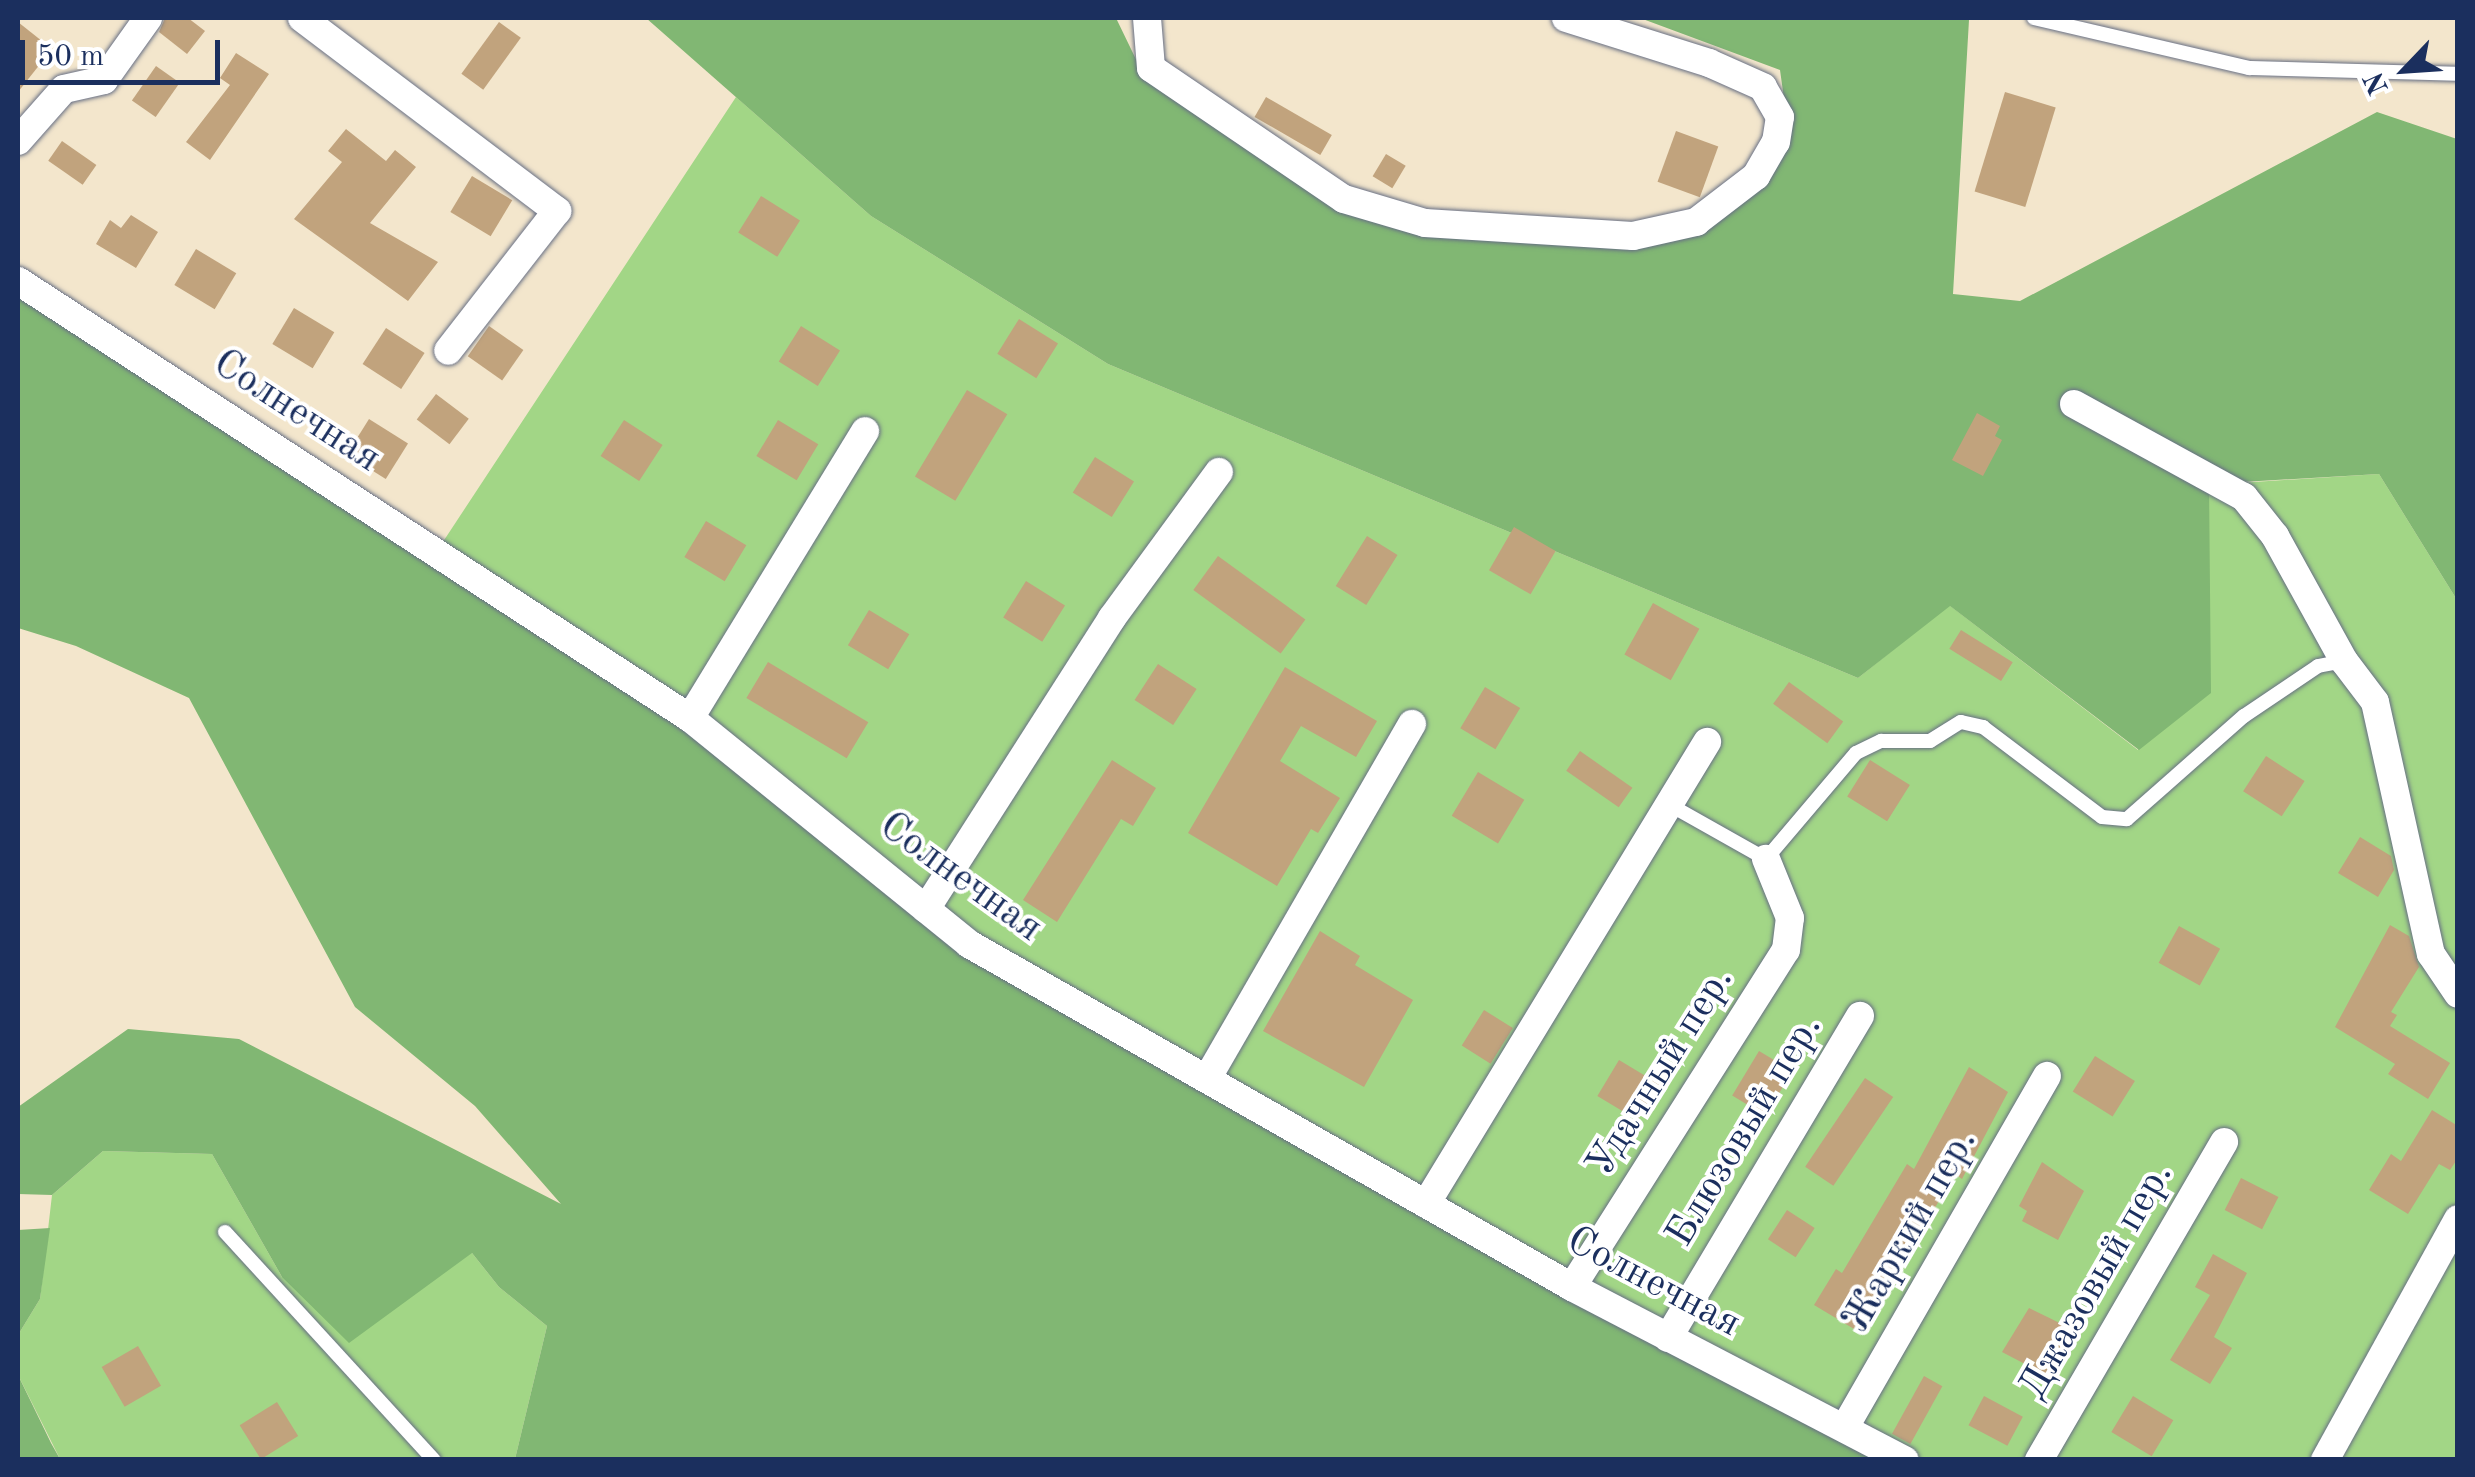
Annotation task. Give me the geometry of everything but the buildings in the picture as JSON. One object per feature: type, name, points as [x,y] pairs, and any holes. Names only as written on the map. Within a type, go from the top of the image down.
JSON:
[{"type":"street","points":[[18,141],[64,88],[104,80],[148,18]]},
{"type":"street","points":[[302,18],[556,210],[448,351]]},
{"type":"street","points":[[1147,18],[1151,68],[1344,199],[1425,222],[1633,236],[1696,222],[1756,176],[1776,142],[1780,117],[1763,87],[1566,18]]},
{"type":"street","name":"Солнечная","points":[[18,281],[690,718],[969,944],[1572,1287],[1905,1460]]},
{"type":"street","points":[[2074,404],[2244,498],[2276,536],[2344,661],[2375,702],[2432,954],[2458,994]]},
{"type":"street","points":[[690,718],[865,431]]},
{"type":"street","points":[[926,909],[1112,618],[1218,472]]},
{"type":"street","points":[[1206,1079],[1412,724]]},
{"type":"street","points":[[1426,1204],[1708,742]]},
{"type":"street","name":"Удачный пер.","points":[[1572,1287],[1786,950],[1790,918],[1766,859]]},
{"type":"street","name":"Блюзовый пер.","points":[[1668,1338],[1860,1016]]},
{"type":"street","name":"Жаркий пер.","points":[[1844,1427],[2047,1076]]},
{"type":"street","name":"Джазовый пер.","points":[[2039,1460],[2224,1142]]},
{"type":"street","points":[[2325,1460],[2458,1220]]},
{"type":"lane","points":[[2034,18],[2249,68],[2458,74]]},
{"type":"lane","points":[[1670,805],[1766,859],[1856,753],[1881,742],[1930,741],[1962,722],[1983,727],[2102,817],[2127,819],[2244,716],[2318,666],[2344,661]]},
{"type":"lane","points":[[225,1232],[434,1460]]},
{"type":"green space","points":[[646,18],[1116,18],[1146,80],[1421,230],[1679,220],[1790,142],[1780,70],[1640,18],[1962,18],[1969,20],[1953,294],[2020,301],[2377,112],[2457,139],[2457,600],[2379,474],[2209,484],[2211,693],[2139,750],[1950,606],[1858,678],[1108,364],[871,216]]},
{"type":"green space","points":[[736,97],[871,216],[1108,364],[1858,678],[1949,605],[2138,750],[2208,485],[2379,474],[2457,600],[2457,1459],[1889,1459],[969,944],[429,563]]},
{"type":"green space","points":[[18,285],[690,718],[969,944],[1889,1459],[515,1459],[547,1326],[499,1287],[472,1253],[349,1343],[282,1277],[212,1154],[103,1151],[52,1195],[18,1194],[18,1107],[128,1029],[239,1039],[561,1204],[475,1106],[355,1007],[189,698],[76,646],[18,628]]},
{"type":"green space","points":[[103,1151],[212,1154],[282,1277],[472,1253],[499,1287],[547,1326],[515,1459],[60,1459],[18,1375],[18,1335],[40,1299],[52,1195]]},
{"type":"green space","points":[[50,1228],[40,1299],[18,1335],[18,1230]]},
{"type":"green space","points":[[18,1375],[51,1443],[60,1459],[18,1459]]}]
